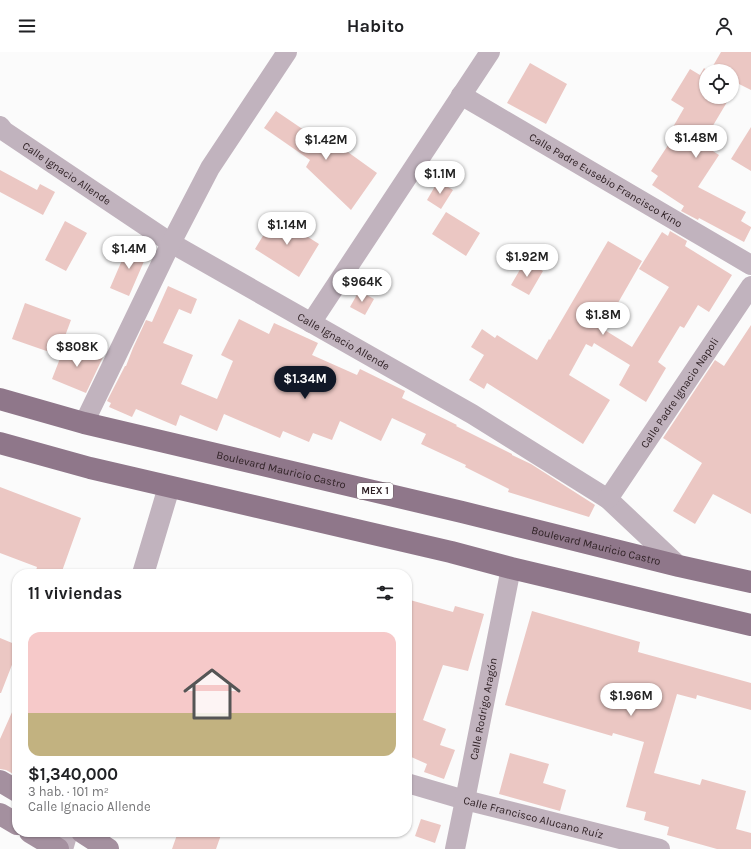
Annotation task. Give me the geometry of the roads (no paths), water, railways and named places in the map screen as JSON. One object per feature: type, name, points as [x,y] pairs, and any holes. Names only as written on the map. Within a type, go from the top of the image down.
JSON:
[{"type":"main road","name":"Boulevard Mauricio Castro","points":[[0,399],[84,423],[751,582]]},
{"type":"main road","points":[[0,443],[90,468],[451,552],[511,568],[751,625]]},
{"type":"main road","points":[[0,781],[12,788]]},
{"type":"main road","points":[[0,814],[12,821]]},
{"type":"main road","points":[[38,837],[58,849]]},
{"type":"main road","points":[[90,837],[108,849]]},
{"type":"street","points":[[84,423],[171,243],[210,168],[287,52]]},
{"type":"street","points":[[311,323],[490,52]]},
{"type":"street","name":"Calle Padre Eusebio Francisco Kino","points":[[461,95],[751,264]]},
{"type":"street","name":"Calle Ignacio Allende","points":[[0,126],[4,131],[171,243],[472,414],[608,499],[679,566]]},
{"type":"street","name":"Calle Padre Ignacio Napoli","points":[[608,499],[751,286]]},
{"type":"street","points":[[145,569],[169,487]]},
{"type":"street","name":"Calle Rodrigo Aragón","points":[[455,849],[511,568]]},
{"type":"street","name":"Calle Francisco Alucano Ruíz","points":[[412,784],[465,800],[660,849]]},
{"type":"street","points":[[62,849],[66,837]]}]
